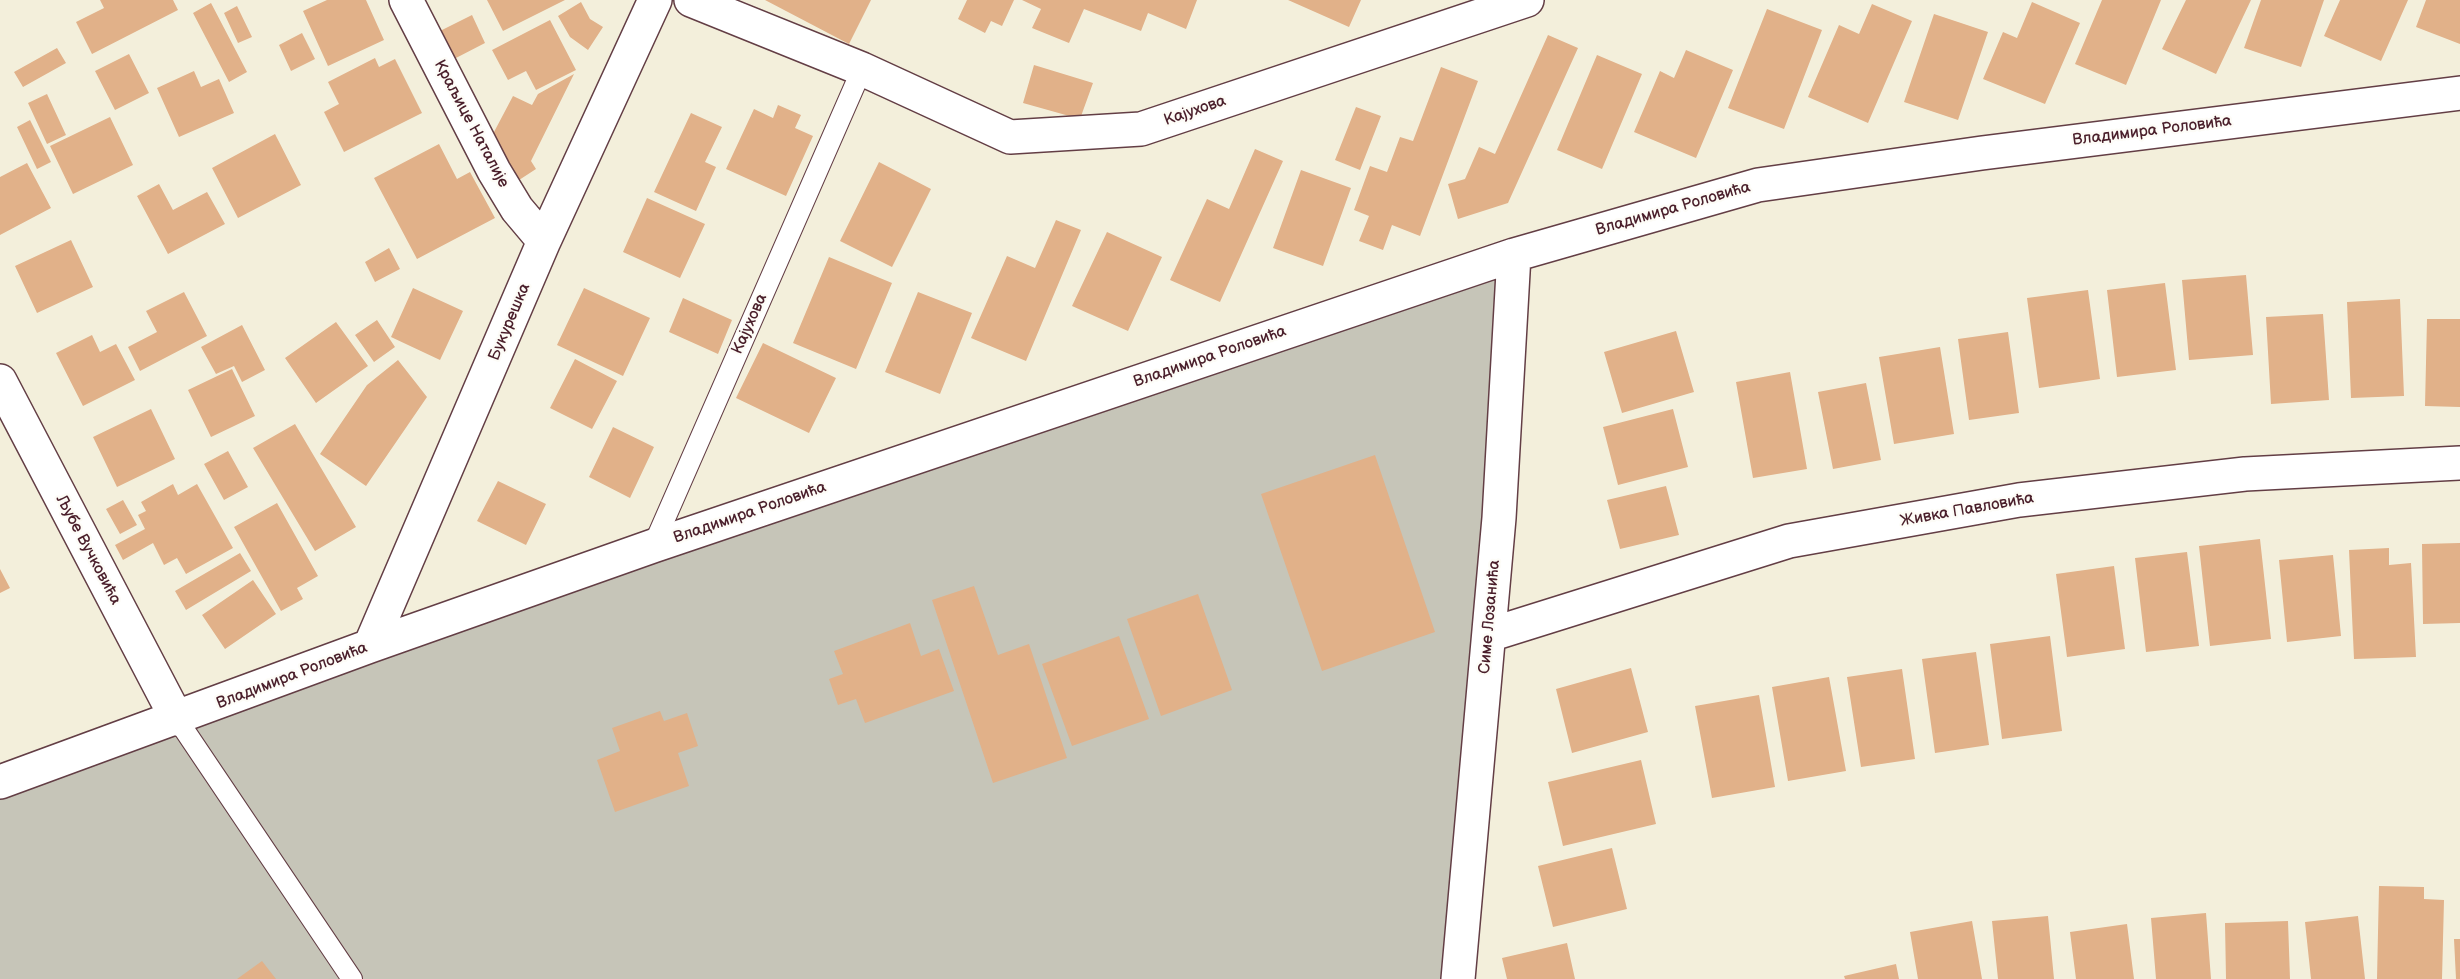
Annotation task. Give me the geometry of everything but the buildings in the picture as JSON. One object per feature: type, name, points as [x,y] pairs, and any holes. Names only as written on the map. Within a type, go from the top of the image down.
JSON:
[{"type":"street","name":"Краљице Наталије","points":[[406,0],[494,171],[517,209],[544,241]]},
{"type":"street","name":"Кајухова","points":[[691,0],[862,69],[1010,137],[1141,129],[1527,0]]},
{"type":"street","name":"Букурешка","points":[[370,646],[643,8]]},
{"type":"street","name":"Владимира Роловића","points":[[0,782],[177,719],[370,646],[653,546],[1514,255],[1758,185],[1982,153],[2460,93]]},
{"type":"street","name":"Симе Лозанића","points":[[1458,979],[1499,518],[1514,255]]},
{"type":"street","name":"Љубе Вучковића","points":[[0,381],[177,719]]},
{"type":"street","name":"Живка Павловића","points":[[1489,635],[1789,541],[2019,500],[2245,474],[2460,463]]},
{"type":"lane","name":"Кајухова","points":[[653,546],[862,69]]},
{"type":"lane","points":[[177,719],[352,979]]},
{"type":"shaded area","points":[[1514,255],[1458,979],[0,979],[0,782]]}]
